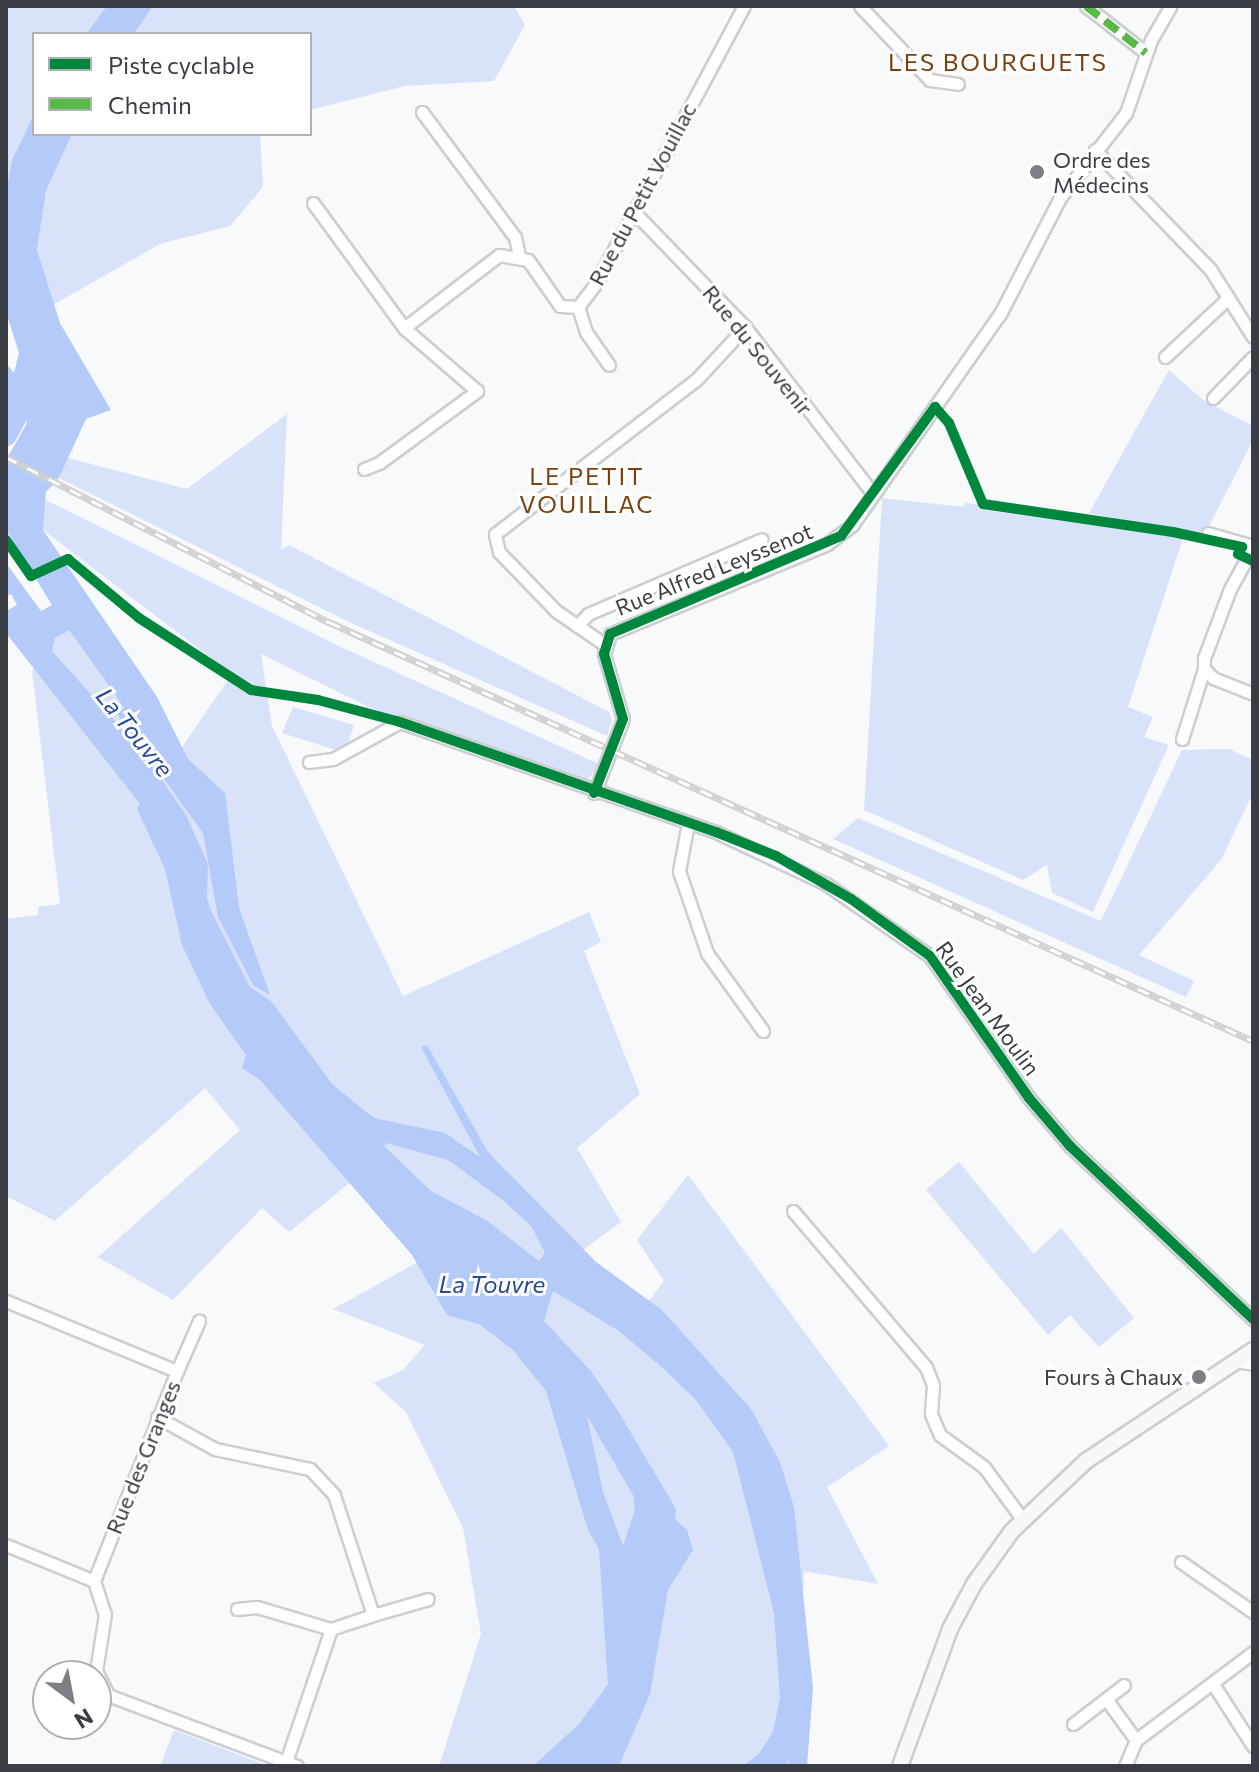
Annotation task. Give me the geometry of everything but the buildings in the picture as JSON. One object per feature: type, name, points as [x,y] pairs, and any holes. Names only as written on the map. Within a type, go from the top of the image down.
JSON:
[{"type":"street","name":"Rue du Petit Vouillac","points":[[422,112],[515,237],[519,256],[528,260],[560,306],[578,307],[634,212],[744,6]]},
{"type":"street","points":[[860,6],[930,80],[958,84]]},
{"type":"street","points":[[1086,6],[1146,53]]},
{"type":"street","name":"Rue Alfred Leyssenot","points":[[594,793],[623,719],[604,644],[625,625],[841,536],[1000,314],[1043,227],[1130,105],[1146,53],[1171,6]]},
{"type":"street","points":[[1095,150],[1210,269],[1253,337]]},
{"type":"street","points":[[313,203],[404,328],[477,391],[379,463],[364,469]]},
{"type":"street","name":"Rue du Souvenir","points":[[634,212],[745,327],[873,494]]},
{"type":"street","points":[[404,328],[499,255],[519,256]]},
{"type":"street","points":[[1165,357],[1228,298]]},
{"type":"street","points":[[578,307],[586,332],[609,365]]},
{"type":"street","points":[[604,644],[556,611],[499,552],[495,534],[696,380],[745,327]]},
{"type":"street","points":[[1213,398],[1253,357]]},
{"type":"street","points":[[1182,739],[1230,589],[1253,547],[1208,533]]},
{"type":"street","points":[[577,626],[588,614],[762,539]]},
{"type":"street","points":[[1204,669],[1253,694]]},
{"type":"street","name":"Rue Jean Moulin","points":[[309,762],[333,759],[400,722],[594,793],[688,823],[798,868],[930,956],[1029,1098],[1070,1146],[1253,1319]]},
{"type":"street","points":[[688,823],[679,871],[707,953],[763,1031]]},
{"type":"street","points":[[793,1211],[926,1367],[933,1385],[931,1414],[940,1435],[984,1467],[1023,1520]]},
{"type":"street","name":"Rue des Granges","points":[[6,1301],[177,1371],[94,1581]]},
{"type":"street","points":[[177,1371],[199,1321]]},
{"type":"street","points":[[900,1766],[961,1605],[1023,1520],[1086,1461],[1253,1350]]},
{"type":"street","points":[[1236,1361],[1253,1364]]},
{"type":"street","points":[[157,1417],[215,1449],[296,1464],[324,1481],[334,1495],[373,1615]]},
{"type":"street","points":[[6,1545],[94,1581],[105,1614],[96,1671],[108,1695],[291,1764],[330,1645],[331,1629]]},
{"type":"street","points":[[1181,1562],[1253,1612]]},
{"type":"street","points":[[237,1609],[257,1607],[331,1629],[428,1599]]},
{"type":"street","points":[[1125,1766],[1136,1740],[1253,1652]]},
{"type":"street","points":[[1213,1684],[1253,1746]]},
{"type":"street","points":[[1073,1724],[1124,1685]]},
{"type":"street","points":[[1106,1699],[1136,1740]]},
{"type":"shaded area","points":[[6,6],[107,6],[88,32],[32,32],[32,118],[12,160],[6,193]]},
{"type":"shaded area","points":[[153,6],[514,6],[525,25],[494,81],[405,86],[312,109],[312,32],[135,32]]},
{"type":"shaded area","points":[[71,136],[260,136],[263,187],[230,226],[160,244],[53,305],[37,250],[46,191]]},
{"type":"shaded area","points":[[1169,370],[1203,400],[1253,426],[1253,440],[1204,536],[1089,513]]},
{"type":"shaded area","points":[[287,414],[281,550],[289,545],[609,712],[612,721],[607,736],[349,622],[59,478],[68,458],[187,489]]},
{"type":"shaded area","points":[[882,498],[964,507],[965,503],[978,504],[978,509],[1183,538],[1128,707],[1153,717],[1144,737],[1169,745],[1093,912],[1052,893],[1047,865],[1023,880],[864,810]]},
{"type":"shaded area","points":[[44,499],[343,648],[599,764],[587,781],[373,709],[261,654],[272,726],[403,996],[589,912],[601,942],[584,951],[640,1094],[577,1148],[621,1222],[583,1250],[488,1152],[457,1103],[486,1162],[641,1311],[664,1281],[637,1240],[688,1175],[889,1446],[827,1487],[878,1584],[804,1571],[797,1766],[439,1766],[481,1634],[463,1528],[406,1412],[374,1383],[403,1370],[425,1345],[333,1309],[420,1261],[352,1181],[289,1232],[262,1208],[173,1300],[98,1257],[240,1130],[205,1088],[55,1221],[6,1196],[6,919],[38,915],[38,907],[60,904],[32,671],[72,614],[180,750],[232,674],[43,530]]},
{"type":"shaded area","points":[[293,707],[354,725],[349,741],[336,750],[282,733]]},
{"type":"shaded area","points":[[1229,749],[1253,760],[1253,793],[1221,860],[1139,955],[1194,981],[1186,997],[833,839],[858,818],[1101,921],[1182,750]]},
{"type":"shaded area","points":[[959,1162],[1034,1254],[1061,1228],[1134,1318],[1099,1347],[1070,1315],[1048,1335],[926,1190]]},
{"type":"shaded area","points":[[174,1730],[263,1764],[263,1766],[160,1766]]},
{"type":"water","points":[[107,6],[153,6],[135,32],[88,32]]},
{"type":"water","name":"La Touvre","points":[[32,118],[32,136],[71,136],[46,191],[37,250],[60,323],[111,410],[86,419],[59,478],[46,492],[43,530],[157,697],[188,759],[225,793],[239,908],[270,995],[253,985],[218,917],[203,833],[117,714],[124,708],[69,630],[55,638],[52,651],[141,750],[186,815],[208,864],[207,898],[212,913],[250,987],[271,1001],[333,1085],[374,1118],[445,1133],[480,1157],[421,1047],[427,1045],[488,1152],[596,1262],[662,1310],[751,1409],[780,1462],[794,1507],[813,1688],[807,1766],[789,1766],[789,1760],[785,1766],[742,1766],[758,1755],[773,1732],[780,1698],[774,1613],[733,1452],[696,1400],[665,1370],[619,1331],[553,1291],[544,1321],[591,1371],[618,1411],[676,1509],[675,1519],[687,1530],[693,1550],[668,1590],[650,1694],[619,1766],[533,1766],[580,1723],[608,1684],[599,1549],[588,1530],[546,1391],[513,1350],[479,1324],[447,1315],[412,1255],[260,1080],[242,1068],[246,1055],[210,1004],[182,945],[165,869],[137,809],[140,804],[6,633],[6,611],[17,605],[11,594],[6,597],[6,563],[41,611],[52,605],[6,530],[6,460],[26,425],[30,398],[28,388],[6,453],[6,363],[14,373],[19,353],[6,312],[6,193],[12,160]],"holes":[[[387,1143],[448,1160],[504,1201],[532,1227],[545,1253],[539,1261],[486,1220],[431,1191],[384,1146]],[[587,1416],[633,1495],[635,1510],[623,1546],[603,1492]]]},
{"type":"waterway","name":"La Touvre","points":[[6,435],[42,369]]},
{"type":"railway","points":[[6,457],[329,622],[1253,1041]]},
{"type":"marked path","points":[[1086,6],[1146,53]]},
{"type":"cycle path","points":[[594,793],[623,719],[604,654],[610,634],[841,536],[935,407],[949,423],[983,504],[1173,532],[1242,547],[1238,554],[1253,561]]},
{"type":"cycle path","points":[[6,540],[31,576],[68,559],[139,618],[251,690],[318,700],[400,722],[716,832],[776,856],[851,899],[930,956],[1029,1098],[1070,1146],[1253,1319]]},
{"type":"place","name":"Ordre des Médecins","points":[[1037,172]]},
{"type":"place","name":"Fours à Chaux","points":[[1199,1377]]},
{"type":"district","name":"LES BOURGUETS","points":[[998,62]]},
{"type":"district","name":"LE PETIT VOUILLAC","points":[[587,490]]}]
